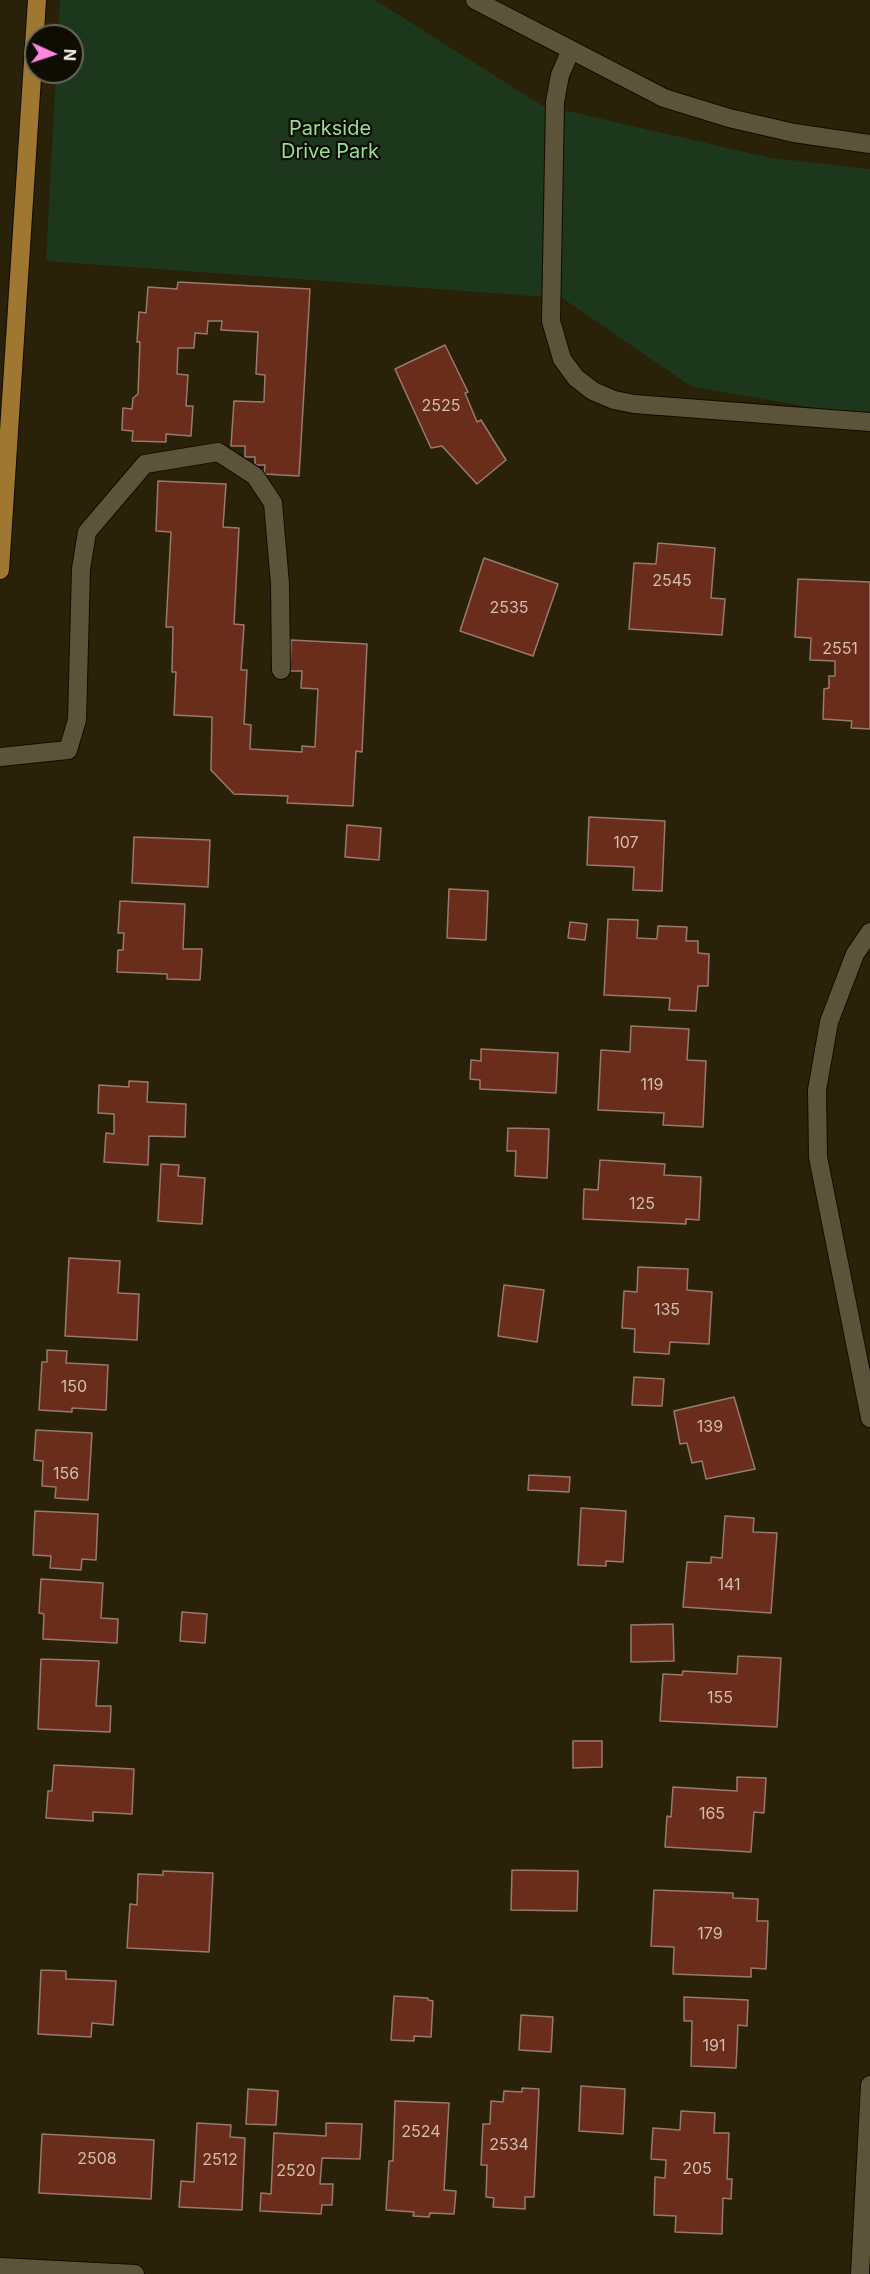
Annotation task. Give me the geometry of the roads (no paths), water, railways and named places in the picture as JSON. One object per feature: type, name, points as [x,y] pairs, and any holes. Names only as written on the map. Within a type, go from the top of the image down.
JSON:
[{"type":"main road","points":[[0,570],[37,0]]},
{"type":"street","points":[[475,0],[664,98],[729,118],[794,133],[870,144]]},
{"type":"street","points":[[571,50],[560,75],[555,102],[551,321],[562,359],[576,378],[593,391],[614,400],[634,404],[870,422]]},
{"type":"street","points":[[0,757],[68,750],[77,720],[81,569],[87,532],[145,464],[218,452],[255,476],[273,503],[280,584],[282,670]]},
{"type":"street","points":[[870,932],[855,954],[829,1022],[817,1089],[818,1157],[870,1418]]},
{"type":"street","points":[[860,2274],[870,2085]]},
{"type":"street","points":[[0,2267],[135,2274]]},
{"type":"park label","name":"Parkside Drive Park","points":[[330,140]]}]
